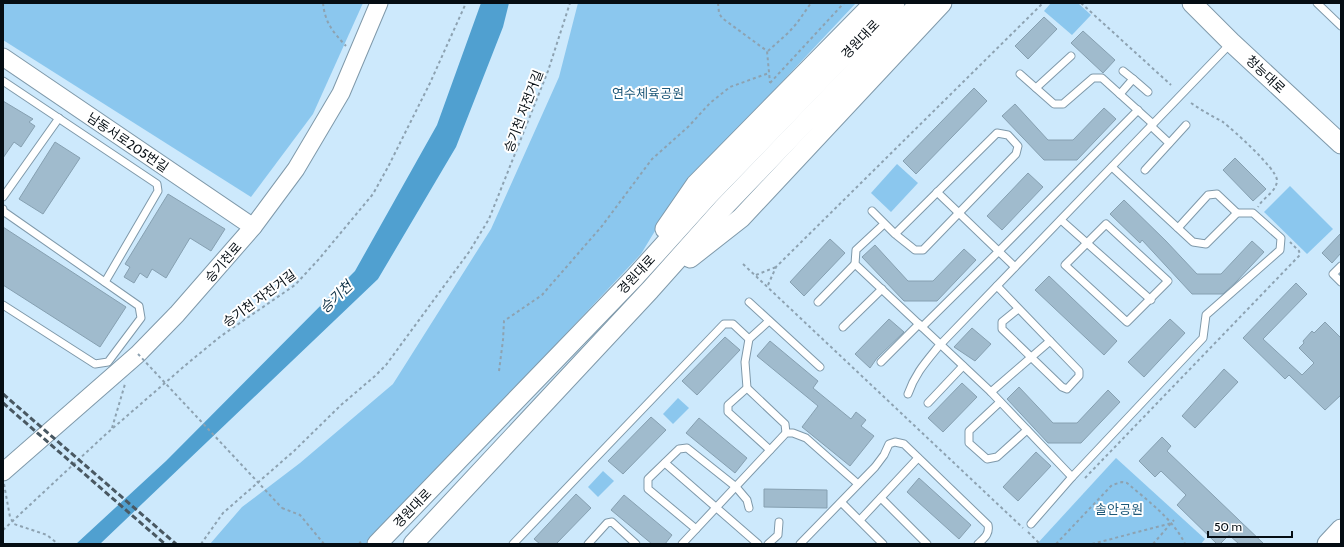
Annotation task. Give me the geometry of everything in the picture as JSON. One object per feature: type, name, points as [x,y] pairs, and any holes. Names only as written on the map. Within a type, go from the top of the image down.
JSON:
[{"type":"main road","points":[[634,278],[696,184],[874,3]]},
{"type":"main road","name":"경원대로","points":[[377,544],[634,278],[709,195],[895,3]]},
{"type":"main road","name":"경원대로","points":[[413,544],[650,290],[724,207],[920,3]]},
{"type":"main road","points":[[650,290],[741,218],[942,3]]},
{"type":"main road","name":"청능대로","points":[[1192,3],[1231,42],[1341,144]]},
{"type":"main road","points":[[1327,544],[1341,529]]},
{"type":"street","name":"승기천로","points":[[4,478],[138,354],[177,314],[253,227],[296,169],[340,93],[379,3]]},
{"type":"street","name":"남동서로205번길","points":[[3,57],[253,227]]},
{"type":"lane","points":[[1317,3],[1340,22]]},
{"type":"lane","points":[[908,394],[921,367],[940,345],[1231,42]]},
{"type":"lane","points":[[1036,88],[1071,56]]},
{"type":"lane","points":[[1123,71],[1148,92]]},
{"type":"lane","points":[[1020,74],[1054,104],[1063,104],[1093,78],[1102,78],[1138,110],[1169,143]]},
{"type":"lane","points":[[1120,94],[1133,79]]},
{"type":"lane","points":[[3,81],[157,184],[158,191],[105,282]]},
{"type":"lane","points":[[881,362],[999,251],[1138,110]]},
{"type":"lane","points":[[3,197],[59,118]]},
{"type":"lane","points":[[1145,170],[1186,125]]},
{"type":"lane","points":[[872,211],[895,234],[915,250],[923,250],[958,212],[1016,154],[1018,146],[1008,135],[997,133],[895,234]]},
{"type":"lane","points":[[1112,167],[1193,242],[1206,244],[1237,213]]},
{"type":"lane","points":[[937,192],[1015,267]]},
{"type":"lane","points":[[1031,524],[1072,477],[1203,338],[1206,315],[1280,250],[1281,238],[1253,214],[1237,213],[1217,194],[1208,195],[1178,228]]},
{"type":"lane","points":[[3,209],[3,211],[139,306],[141,318],[108,362],[95,364],[3,305]]},
{"type":"lane","points":[[1061,220],[1151,300]]},
{"type":"lane","points":[[818,302],[855,264],[856,250],[884,224]]},
{"type":"lane","points":[[1106,224],[1168,281],[1151,300],[1127,322],[1065,265],[1087,243],[1106,224]]},
{"type":"lane","points":[[855,264],[991,392],[1072,477]]},
{"type":"lane","points":[[1341,266],[1333,274],[1341,282]]},
{"type":"lane","points":[[997,286],[1079,371],[1079,376],[1067,389],[1062,387],[1002,329],[1002,322],[1018,309]]},
{"type":"lane","points":[[843,327],[882,289]]},
{"type":"lane","points":[[749,302],[820,367]]},
{"type":"lane","points":[[769,320],[749,340],[746,362],[746,388],[728,405],[728,412],[770,450]]},
{"type":"lane","points":[[513,544],[724,324],[733,324],[749,340]]},
{"type":"lane","points":[[991,392],[1050,341]]},
{"type":"lane","points":[[928,403],[963,366]]},
{"type":"lane","points":[[746,388],[785,424],[786,433]]},
{"type":"lane","points":[[1000,402],[969,431],[969,443],[988,459],[997,457],[1027,430]]},
{"type":"lane","points":[[682,544],[786,433],[793,433],[806,438],[858,484]]},
{"type":"lane","points":[[800,544],[875,468],[884,455],[889,444],[895,442],[904,444],[988,525],[989,530],[987,535],[978,544]]},
{"type":"lane","points":[[696,529],[648,488],[648,479],[679,449],[688,448],[736,487],[747,500],[749,508]]},
{"type":"lane","points":[[860,520],[918,458]]},
{"type":"lane","points":[[665,463],[758,544]]},
{"type":"lane","points":[[881,498],[927,544]]},
{"type":"lane","points":[[842,503],[883,544]]},
{"type":"lane","points":[[589,544],[607,523],[612,522],[636,544]]},
{"type":"lane","points":[[768,544],[778,534],[779,522]]},
{"type":"path","points":[[323,3],[326,21],[336,35],[350,50],[354,61]]},
{"type":"path","name":"승기천 자전거길","points":[[3,530],[112,429],[188,363],[221,336],[295,285],[319,259],[373,194],[430,82],[466,3]]},
{"type":"path","name":"승기천 자전거길","points":[[201,544],[223,513],[294,451],[341,405],[386,365],[469,252],[489,219],[513,162],[548,71],[570,3]]},
{"type":"path","points":[[718,3],[722,18],[767,51],[770,83],[844,3]]},
{"type":"path","points":[[767,51],[798,23],[811,3]]},
{"type":"path","points":[[768,285],[776,268],[1043,3]]},
{"type":"path","points":[[1081,3],[1171,85]]},
{"type":"path","points":[[499,371],[504,321],[542,295],[602,226],[652,159],[689,126],[710,103],[730,87],[769,73]]},
{"type":"path","points":[[1191,104],[1223,123],[1242,138],[1273,170],[1277,179],[1275,188],[1269,194]]},
{"type":"path","points":[[744,264],[768,285],[1040,544]]},
{"type":"path","points":[[756,275],[776,268]]},
{"type":"path","points":[[138,354],[282,508],[300,515],[324,544]]},
{"type":"path","points":[[112,429],[126,380]]},
{"type":"path","points":[[4,478],[10,517],[14,524],[25,529],[38,531],[47,535],[57,543]]},
{"type":"path","points":[[1056,544],[1112,486],[1122,482],[1127,482],[1172,523],[1182,536],[1185,544]]},
{"type":"path","points":[[1153,544],[1174,520]]},
{"type":"path","points":[[1092,544],[1172,523]]},
{"type":"green space","points":[[3,3],[363,3],[313,114],[251,197],[3,40]]},
{"type":"green space","name":"연수체육공원","points":[[578,3],[856,3],[678,193],[641,254],[368,544],[210,544],[242,507],[300,463],[393,384],[491,229],[559,77]]},
{"type":"green space","points":[[1051,3],[1078,3],[1091,15],[1072,35],[1044,11]]},
{"type":"green space","points":[[897,164],[918,183],[891,212],[871,193]]},
{"type":"green space","points":[[1290,186],[1333,229],[1307,254],[1264,212]]},
{"type":"green space","points":[[678,398],[689,408],[673,424],[663,414]]},
{"type":"green space","name":"솔안공원","points":[[1116,458],[1205,539],[1201,544],[1037,544]]},
{"type":"green space","points":[[603,471],[614,481],[598,497],[588,487]]},
{"type":"water","name":"승기천","points":[[481,3],[509,3],[503,27],[456,147],[378,279],[100,544],[76,544],[166,461],[355,271],[437,125]]},
{"type":"building","points":[[1044,17],[1057,29],[1028,59],[1015,46]]},
{"type":"building","points":[[1083,31],[1115,60],[1103,73],[1071,43]]},
{"type":"building","points":[[974,88],[987,101],[916,174],[903,161]]},
{"type":"building","points":[[3,101],[33,119],[29,122],[35,126],[21,147],[14,142],[3,158]]},
{"type":"building","points":[[1015,104],[1048,140],[1073,140],[1104,108],[1116,119],[1077,160],[1044,160],[1002,116]]},
{"type":"building","points":[[55,142],[80,158],[43,214],[19,199]]},
{"type":"building","points":[[1235,158],[1266,189],[1253,201],[1223,170]]},
{"type":"building","points":[[1028,173],[1043,187],[1002,230],[987,216]]},
{"type":"building","points":[[168,194],[225,229],[211,251],[190,238],[166,278],[152,269],[147,278],[140,273],[134,283],[124,277],[130,267],[125,264]]},
{"type":"building","points":[[1124,200],[1197,274],[1221,274],[1252,241],[1264,252],[1223,294],[1192,294],[1142,240],[1140,243],[1110,214]]},
{"type":"building","points":[[3,227],[126,307],[100,347],[3,285]]},
{"type":"building","points":[[1341,233],[1341,253],[1332,263],[1322,253]]},
{"type":"building","points":[[830,239],[845,253],[804,296],[790,282]]},
{"type":"building","points":[[875,245],[908,281],[933,281],[964,249],[976,260],[937,301],[904,301],[862,257]]},
{"type":"building","points":[[1049,276],[1117,341],[1104,355],[1035,290]]},
{"type":"building","points":[[1296,283],[1307,294],[1263,339],[1302,375],[1314,363],[1299,348],[1312,331],[1314,333],[1325,322],[1341,338],[1341,395],[1325,410],[1289,375],[1285,379],[1243,338]]},
{"type":"building","points":[[889,319],[904,332],[877,358],[870,368],[855,354]]},
{"type":"building","points":[[1170,319],[1185,333],[1144,377],[1128,362]]},
{"type":"building","points":[[972,328],[991,344],[975,361],[954,347]]},
{"type":"building","points":[[725,337],[740,350],[697,395],[682,381]]},
{"type":"building","points":[[770,341],[818,381],[813,388],[851,419],[856,412],[866,420],[861,426],[874,436],[850,466],[802,427],[818,406],[757,356]]},
{"type":"building","points":[[1224,369],[1238,382],[1195,428],[1182,416]]},
{"type":"building","points":[[962,383],[977,397],[943,432],[928,418]]},
{"type":"building","points":[[1019,387],[1053,423],[1077,423],[1108,390],[1120,402],[1081,443],[1048,443],[1007,399]]},
{"type":"building","points":[[651,417],[666,430],[623,474],[608,461]]},
{"type":"building","points":[[699,418],[747,458],[735,473],[686,433]]},
{"type":"building","points":[[1162,437],[1171,446],[1167,451],[1264,544],[1239,544],[1229,535],[1220,544],[1217,544],[1177,505],[1186,495],[1161,471],[1155,477],[1139,461]]},
{"type":"building","points":[[1036,452],[1051,466],[1018,501],[1003,487]]},
{"type":"building","points":[[919,478],[971,525],[959,539],[907,492]]},
{"type":"building","points":[[764,489],[827,490],[827,508],[764,507]]},
{"type":"building","points":[[576,494],[591,508],[556,544],[540,544],[534,539]]},
{"type":"building","points":[[624,495],[672,535],[665,544],[652,544],[611,510]]},
{"type":"railway","points":[[3,394],[176,544]]},
{"type":"railway","points":[[3,403],[165,544]]}]
